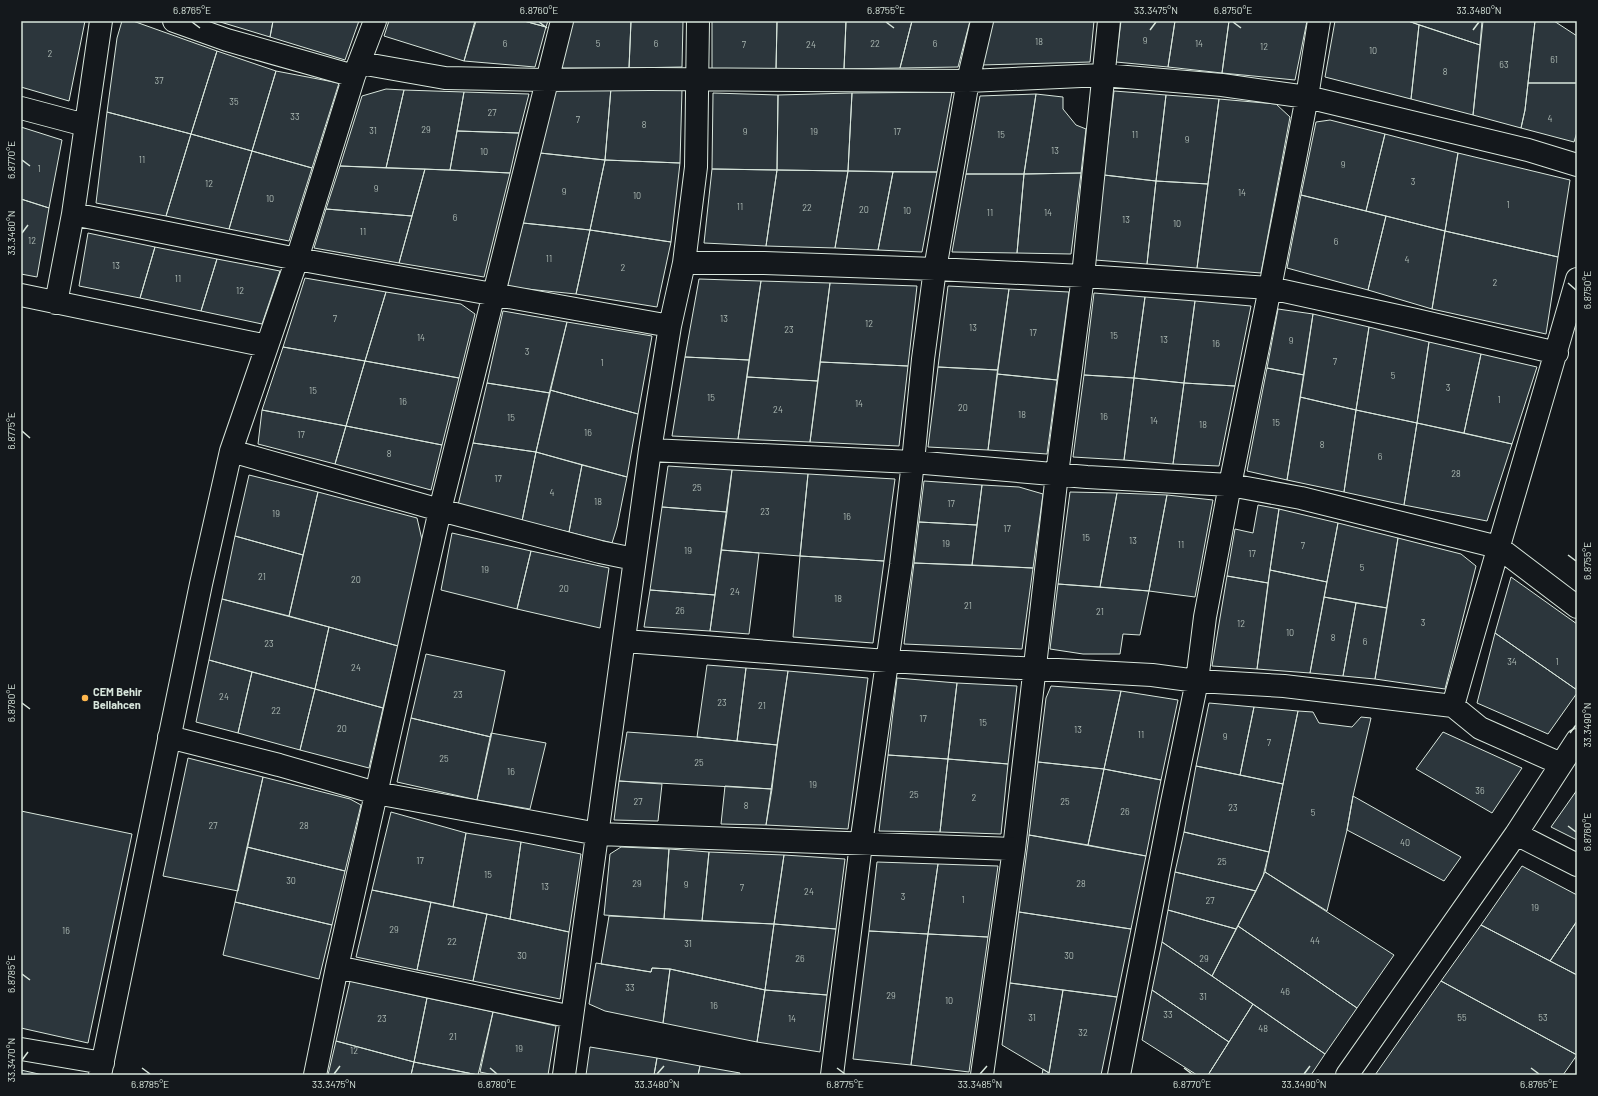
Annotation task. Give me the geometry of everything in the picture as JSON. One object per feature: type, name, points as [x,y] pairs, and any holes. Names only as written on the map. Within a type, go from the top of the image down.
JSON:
[{"type":"street","points":[[56,303],[73,214],[101,21]]},
{"type":"street","points":[[174,21],[227,40],[357,69],[445,78],[546,80],[968,81],[1103,75],[1222,85],[1307,97],[1512,146],[1577,165]]},
{"type":"street","points":[[21,1048],[101,1069],[169,737],[231,451],[297,259],[357,69],[375,21]]},
{"type":"street","points":[[315,1075],[337,967],[440,510],[546,80],[562,21]]},
{"type":"street","points":[[564,1075],[650,450],[670,326],[684,263],[696,167],[698,21]]},
{"type":"street","points":[[832,1075],[861,844],[901,565],[923,359],[935,269],[968,81],[982,21]]},
{"type":"street","points":[[982,1075],[1014,849],[1057,474],[1083,276],[1109,21]]},
{"type":"street","points":[[1119,1075],[1169,814],[1197,680],[1205,617],[1307,97],[1319,21]]},
{"type":"street","points":[[21,108],[85,125]]},
{"type":"street","points":[[73,214],[297,259],[670,326]]},
{"type":"street","points":[[684,263],[764,263],[935,269],[1083,276],[1270,288],[1557,353]]},
{"type":"street","points":[[1453,706],[1498,547],[1557,353],[1577,279]]},
{"type":"street","points":[[21,295],[267,346]]},
{"type":"street","points":[[650,450],[913,462],[1057,474],[1230,485],[1301,498],[1498,547],[1577,607]]},
{"type":"street","points":[[231,451],[440,510],[600,552],[634,559]]},
{"type":"street","points":[[624,641],[887,661],[1152,675],[1197,680],[1284,686],[1453,706],[1480,728],[1561,764]]},
{"type":"street","points":[[169,737],[279,765],[376,793],[598,834],[1014,849]]},
{"type":"street","points":[[1347,1075],[1516,834],[1577,740]]},
{"type":"street","points":[[1516,834],[1577,865]]},
{"type":"street","points":[[337,967],[572,1016]]},
{"type":"building","points":[[21,21],[85,21],[69,101],[21,87]]},
{"type":"building","points":[[122,21],[133,21],[217,51],[191,134],[107,112],[117,38]]},
{"type":"building","points":[[217,21],[273,21],[270,37]]},
{"type":"building","points":[[273,21],[359,21],[345,60],[270,37]]},
{"type":"building","points":[[389,21],[476,21],[464,61],[384,36]]},
{"type":"building","points":[[475,21],[524,21],[546,27],[535,67],[464,61]]},
{"type":"building","points":[[524,21],[548,21],[546,27]]},
{"type":"building","points":[[572,21],[631,21],[629,68],[560,68]]},
{"type":"building","points":[[631,21],[683,21],[682,67],[629,68]]},
{"type":"building","points":[[712,21],[777,21],[776,70],[712,71]]},
{"type":"building","points":[[777,21],[846,21],[844,69],[776,70]]},
{"type":"building","points":[[846,21],[912,21],[900,68],[844,69]]},
{"type":"building","points":[[912,21],[970,21],[958,67],[900,68]]},
{"type":"building","points":[[992,21],[1094,21],[1090,62],[981,65]]},
{"type":"building","points":[[1121,21],[1175,21],[1168,67],[1116,62]]},
{"type":"building","points":[[1175,21],[1229,21],[1222,73],[1168,67]]},
{"type":"building","points":[[1229,21],[1307,21],[1295,80],[1222,73]]},
{"type":"building","points":[[1335,21],[1408,21],[1419,25],[1411,99],[1325,77]]},
{"type":"building","points":[[1408,21],[1482,21],[1480,45]]},
{"type":"building","points":[[1483,21],[1535,21],[1525,110],[1521,128],[1473,115]]},
{"type":"building","points":[[1535,21],[1554,21],[1577,36],[1577,83],[1528,83]]},
{"type":"building","points":[[1419,25],[1480,45],[1473,115],[1411,99]]},
{"type":"building","points":[[217,51],[276,71],[252,151],[191,134]]},
{"type":"building","points":[[276,71],[339,83],[312,168],[252,151]]},
{"type":"building","points":[[1528,83],[1577,83],[1577,132],[1574,142],[1521,128]]},
{"type":"building","points":[[555,87],[611,88],[605,160],[540,153]]},
{"type":"building","points":[[611,88],[682,89],[680,163],[605,160]]},
{"type":"building","points":[[386,89],[404,90],[386,168],[340,166],[362,96]]},
{"type":"building","points":[[404,90],[464,92],[450,170],[386,168]]},
{"type":"building","points":[[1114,91],[1166,95],[1156,181],[1104,175]]},
{"type":"building","points":[[464,92],[529,94],[519,133],[457,131]]},
{"type":"building","points":[[952,92],[937,172],[848,171],[852,93]]},
{"type":"building","points":[[713,93],[778,95],[777,170],[712,169]]},
{"type":"building","points":[[852,93],[848,171],[777,170],[778,95]]},
{"type":"building","points":[[1036,94],[1024,174],[966,174],[980,96]]},
{"type":"building","points":[[1036,94],[1063,97],[1063,109],[1076,125],[1086,129],[1081,173],[1024,174]]},
{"type":"building","points":[[1166,95],[1219,99],[1208,184],[1156,181]]},
{"type":"building","points":[[1219,99],[1276,104],[1290,117],[1261,273],[1197,268]]},
{"type":"building","points":[[107,112],[191,134],[166,216],[96,203]]},
{"type":"building","points":[[1330,120],[1385,134],[1366,211],[1301,195],[1316,122]]},
{"type":"building","points":[[21,127],[62,140],[49,208],[21,199]]},
{"type":"building","points":[[457,131],[519,133],[510,173],[450,170]]},
{"type":"building","points":[[191,134],[252,151],[229,229],[166,216]]},
{"type":"building","points":[[1385,134],[1458,153],[1445,231],[1366,211]]},
{"type":"building","points":[[252,151],[312,168],[289,241],[229,229]]},
{"type":"building","points":[[540,153],[605,160],[590,230],[523,223]]},
{"type":"building","points":[[1458,153],[1570,180],[1558,257],[1445,231]]},
{"type":"building","points":[[605,160],[680,163],[671,242],[590,230]]},
{"type":"building","points":[[340,166],[425,169],[412,216],[326,209]]},
{"type":"building","points":[[425,169],[510,173],[484,277],[399,263]]},
{"type":"building","points":[[712,169],[777,170],[766,246],[704,243]]},
{"type":"building","points":[[777,170],[848,171],[835,248],[766,246]]},
{"type":"building","points":[[848,171],[893,172],[878,250],[835,248]]},
{"type":"building","points":[[893,172],[937,172],[922,252],[878,250]]},
{"type":"building","points":[[1081,173],[1071,254],[1017,253],[1024,174]]},
{"type":"building","points":[[966,174],[1024,174],[1017,253],[952,252]]},
{"type":"building","points":[[1104,175],[1156,181],[1147,264],[1095,260]]},
{"type":"building","points":[[1156,181],[1208,184],[1197,268],[1147,264]]},
{"type":"building","points":[[1301,195],[1386,216],[1368,290],[1287,268]]},
{"type":"building","points":[[21,199],[49,208],[37,277],[21,274]]},
{"type":"building","points":[[326,209],[412,216],[399,263],[314,248]]},
{"type":"building","points":[[1386,216],[1445,231],[1432,309],[1368,290]]},
{"type":"building","points":[[523,223],[590,230],[576,294],[507,287]]},
{"type":"building","points":[[590,230],[671,242],[657,307],[576,294]]},
{"type":"building","points":[[1445,231],[1558,257],[1546,334],[1432,309]]},
{"type":"building","points":[[88,233],[155,247],[140,298],[79,286]]},
{"type":"building","points":[[155,247],[217,259],[201,311],[140,298]]},
{"type":"building","points":[[217,259],[280,271],[262,324],[201,311]]},
{"type":"building","points":[[305,278],[386,292],[365,361],[283,347]]},
{"type":"building","points":[[699,279],[761,281],[749,360],[685,357]]},
{"type":"building","points":[[761,281],[830,283],[818,381],[747,377]]},
{"type":"building","points":[[830,283],[917,286],[908,366],[820,362]]},
{"type":"building","points":[[948,286],[1009,289],[998,370],[938,367]]},
{"type":"building","points":[[1009,289],[1069,292],[1057,380],[997,374]]},
{"type":"building","points":[[386,292],[461,304],[475,314],[459,378],[365,361]]},
{"type":"building","points":[[1094,293],[1145,297],[1134,378],[1084,375]]},
{"type":"building","points":[[1145,297],[1195,301],[1184,383],[1134,378]]},
{"type":"building","points":[[1195,301],[1251,306],[1235,386],[1184,383]]},
{"type":"building","points":[[1278,309],[1313,314],[1304,375],[1267,368]]},
{"type":"building","points":[[503,311],[567,322],[550,393],[487,383]]},
{"type":"building","points":[[1313,314],[1369,327],[1356,410],[1300,397]]},
{"type":"building","points":[[567,322],[652,336],[638,414],[550,390]]},
{"type":"building","points":[[1369,327],[1429,342],[1417,423],[1356,410]]},
{"type":"building","points":[[1429,342],[1481,354],[1464,433],[1417,423]]},
{"type":"building","points":[[283,347],[365,361],[346,426],[262,410]]},
{"type":"building","points":[[1481,354],[1537,367],[1512,444],[1464,433]]},
{"type":"building","points":[[685,357],[749,360],[738,439],[672,436]]},
{"type":"building","points":[[365,361],[459,378],[442,445],[346,426]]},
{"type":"building","points":[[820,362],[908,366],[899,446],[810,442]]},
{"type":"building","points":[[938,367],[998,370],[988,450],[928,447]]},
{"type":"building","points":[[1267,368],[1304,375],[1287,480],[1247,471]]},
{"type":"building","points":[[997,374],[1057,380],[1047,454],[988,450]]},
{"type":"building","points":[[1084,375],[1134,378],[1124,460],[1073,457]]},
{"type":"building","points":[[747,377],[818,381],[810,442],[738,439]]},
{"type":"building","points":[[1134,378],[1184,383],[1173,464],[1124,460]]},
{"type":"building","points":[[487,383],[550,393],[536,452],[473,443]]},
{"type":"building","points":[[1184,383],[1235,386],[1219,466],[1173,464]]},
{"type":"building","points":[[550,390],[638,414],[627,477],[536,452]]},
{"type":"building","points":[[1300,397],[1356,410],[1344,492],[1287,480]]},
{"type":"building","points":[[262,410],[346,426],[335,464],[258,444]]},
{"type":"building","points":[[1356,410],[1417,423],[1404,505],[1344,492]]},
{"type":"building","points":[[1417,423],[1512,444],[1487,521],[1404,505]]},
{"type":"building","points":[[346,426],[442,445],[431,490],[335,464]]},
{"type":"building","points":[[473,443],[536,452],[522,521],[458,505]]},
{"type":"building","points":[[536,452],[582,465],[569,532],[522,521]]},
{"type":"building","points":[[582,465],[627,477],[617,527],[612,543],[569,532]]},
{"type":"building","points":[[668,466],[732,470],[727,512],[662,507]]},
{"type":"building","points":[[732,470],[808,474],[800,556],[721,550]]},
{"type":"building","points":[[808,474],[895,479],[884,561],[800,556]]},
{"type":"building","points":[[249,475],[318,492],[303,555],[235,536]]},
{"type":"building","points":[[924,481],[982,485],[977,525],[919,522]]},
{"type":"building","points":[[982,485],[1019,487],[1043,494],[1033,568],[972,565]]},
{"type":"building","points":[[318,492],[417,518],[423,544],[398,646],[289,616]]},
{"type":"building","points":[[1070,492],[1117,493],[1100,587],[1058,584]]},
{"type":"building","points":[[1117,493],[1167,495],[1149,591],[1100,587]]},
{"type":"building","points":[[1167,495],[1213,500],[1195,597],[1149,591]]},
{"type":"building","points":[[1258,505],[1279,509],[1268,583],[1227,576],[1235,529],[1253,533]]},
{"type":"building","points":[[662,507],[727,512],[715,595],[650,590]]},
{"type":"building","points":[[1279,509],[1338,523],[1327,582],[1270,570]]},
{"type":"building","points":[[919,522],[977,525],[972,565],[914,563]]},
{"type":"building","points":[[1338,523],[1398,538],[1387,608],[1324,597]]},
{"type":"building","points":[[452,533],[531,551],[517,609],[441,590]]},
{"type":"building","points":[[235,536],[303,555],[289,616],[222,599]]},
{"type":"building","points":[[1398,538],[1461,554],[1476,566],[1445,689],[1375,679]]},
{"type":"building","points":[[721,550],[759,553],[749,634],[710,631]]},
{"type":"building","points":[[531,551],[609,568],[600,628],[517,609]]},
{"type":"building","points":[[800,556],[884,561],[873,643],[793,637]]},
{"type":"building","points":[[914,563],[1033,568],[1022,649],[904,644]]},
{"type":"building","points":[[1270,570],[1327,582],[1310,673],[1257,669]]},
{"type":"building","points":[[1227,576],[1268,583],[1257,669],[1212,666]]},
{"type":"building","points":[[1511,577],[1577,624],[1577,690],[1495,633]]},
{"type":"building","points":[[1058,584],[1149,591],[1140,635],[1123,634],[1120,654],[1083,654],[1050,649]]},
{"type":"building","points":[[650,590],[715,595],[710,631],[644,627]]},
{"type":"building","points":[[1324,597],[1356,603],[1343,676],[1310,673]]},
{"type":"building","points":[[222,599],[329,627],[315,689],[209,660]]},
{"type":"building","points":[[1356,603],[1387,608],[1375,679],[1343,676]]},
{"type":"building","points":[[329,627],[398,646],[383,708],[315,689]]},
{"type":"building","points":[[1495,633],[1577,690],[1577,693],[1548,734],[1477,703]]},
{"type":"building","points":[[426,654],[505,671],[491,737],[411,718]]},
{"type":"building","points":[[209,660],[252,672],[238,733],[196,722]]},
{"type":"building","points":[[707,665],[746,668],[737,741],[697,737]]},
{"type":"building","points":[[746,668],[788,671],[777,745],[737,741]]},
{"type":"building","points":[[788,671],[868,678],[848,829],[766,825]]},
{"type":"building","points":[[252,672],[315,689],[300,750],[238,733]]},
{"type":"building","points":[[897,678],[957,683],[948,759],[888,755]]},
{"type":"building","points":[[957,683],[1017,686],[1008,764],[948,759]]},
{"type":"building","points":[[1051,686],[1121,691],[1104,769],[1038,762],[1046,698]]},
{"type":"building","points":[[315,689],[383,708],[369,768],[300,750]]},
{"type":"building","points":[[1121,691],[1178,700],[1161,780],[1104,769]]},
{"type":"building","points":[[1209,703],[1254,707],[1240,775],[1196,766]]},
{"type":"building","points":[[1254,707],[1298,711],[1283,784],[1240,775]]},
{"type":"building","points":[[1298,711],[1313,712],[1319,723],[1352,727],[1361,717],[1371,718],[1353,796],[1347,830],[1327,911],[1265,872]]},
{"type":"building","points":[[411,718],[491,737],[477,800],[397,782]]},
{"type":"building","points":[[627,732],[777,745],[772,789],[619,781]]},
{"type":"building","points":[[1443,732],[1522,768],[1492,813],[1416,769]]},
{"type":"building","points":[[491,733],[546,743],[530,809],[477,800]]},
{"type":"building","points":[[888,755],[948,759],[940,832],[879,831]]},
{"type":"building","points":[[188,758],[263,777],[238,891],[163,876]]},
{"type":"building","points":[[948,759],[1008,764],[1001,834],[940,832]]},
{"type":"building","points":[[1038,762],[1104,769],[1088,845],[1029,835]]},
{"type":"building","points":[[1196,766],[1283,784],[1269,852],[1184,832]]},
{"type":"building","points":[[1104,769],[1161,780],[1146,856],[1088,845]]},
{"type":"building","points":[[263,777],[350,799],[361,805],[345,871],[247,847]]},
{"type":"building","points":[[619,781],[662,784],[658,821],[614,820]]},
{"type":"building","points":[[725,786],[772,789],[766,825],[721,824]]},
{"type":"building","points":[[1577,790],[1577,840],[1551,827]]},
{"type":"building","points":[[1353,796],[1461,857],[1444,881],[1347,830]]},
{"type":"building","points":[[21,811],[132,834],[88,1043],[21,1028]]},
{"type":"building","points":[[391,812],[466,833],[453,907],[372,890]]},
{"type":"building","points":[[1184,832],[1269,852],[1263,876],[1256,891],[1175,872]]},
{"type":"building","points":[[466,833],[521,842],[510,919],[453,907]]},
{"type":"building","points":[[1029,835],[1146,856],[1131,929],[1019,912]]},
{"type":"building","points":[[521,842],[581,854],[569,932],[510,919]]},
{"type":"building","points":[[247,847],[345,871],[332,925],[235,902]]},
{"type":"building","points":[[621,847],[669,849],[664,919],[604,915],[610,854]]},
{"type":"building","points":[[669,849],[709,852],[702,921],[664,919]]},
{"type":"building","points":[[709,852],[784,855],[774,924],[702,921]]},
{"type":"building","points":[[784,855],[845,859],[836,929],[774,924]]},
{"type":"building","points":[[877,862],[938,864],[928,934],[869,931]]},
{"type":"building","points":[[938,864],[998,866],[988,937],[928,934]]},
{"type":"building","points":[[1522,866],[1577,895],[1577,921],[1550,961],[1481,925]]},
{"type":"building","points":[[1175,872],[1256,891],[1236,929],[1168,910]]},
{"type":"building","points":[[1265,872],[1394,955],[1357,1008],[1238,926]]},
{"type":"building","points":[[372,890],[431,902],[417,970],[356,957]]},
{"type":"building","points":[[235,902],[332,925],[319,979],[223,955]]},
{"type":"building","points":[[431,902],[487,914],[473,981],[417,970]]},
{"type":"building","points":[[1168,910],[1236,929],[1212,976],[1162,942]]},
{"type":"building","points":[[1019,912],[1131,929],[1117,997],[1010,983]]},
{"type":"building","points":[[487,914],[569,932],[560,999],[473,981]]},
{"type":"building","points":[[609,916],[774,924],[765,990],[670,969],[652,968],[651,972],[601,964]]},
{"type":"building","points":[[1577,921],[1577,975],[1550,961]]},
{"type":"building","points":[[774,924],[836,929],[827,995],[765,990]]},
{"type":"building","points":[[1481,925],[1577,975],[1577,1055],[1441,981]]},
{"type":"building","points":[[1238,926],[1357,1008],[1325,1054],[1212,976]]},
{"type":"building","points":[[869,931],[928,934],[911,1065],[853,1059]]},
{"type":"building","points":[[928,934],[988,937],[969,1072],[911,1065]]},
{"type":"building","points":[[1162,942],[1253,1004],[1229,1042],[1152,990]]},
{"type":"building","points":[[596,963],[651,972],[652,968],[670,969],[663,1023],[605,1011],[589,1004]]},
{"type":"building","points":[[670,969],[765,990],[757,1042],[663,1023]]},
{"type":"building","points":[[350,981],[427,998],[414,1062],[336,1041]]},
{"type":"building","points":[[1441,981],[1577,1055],[1563,1075],[1375,1075]]},
{"type":"building","points":[[1010,983],[1063,990],[1049,1073],[1002,1045]]},
{"type":"building","points":[[765,990],[827,995],[820,1052],[757,1042]]},
{"type":"building","points":[[1063,990],[1117,997],[1101,1075],[1042,1075],[1043,1069],[1049,1073]]},
{"type":"building","points":[[1152,990],[1229,1042],[1208,1075],[1197,1075],[1142,1040]]},
{"type":"building","points":[[427,998],[493,1012],[478,1075],[414,1062]]},
{"type":"building","points":[[1253,1004],[1325,1054],[1311,1075],[1208,1075]]},
{"type":"building","points":[[493,1012],[556,1026],[548,1075],[494,1075],[480,1072]]},
{"type":"building","points":[[336,1041],[414,1062],[411,1075],[328,1075]]},
{"type":"building","points":[[590,1047],[657,1058],[654,1075],[586,1075]]},
{"type":"building","points":[[657,1058],[700,1066],[698,1075],[654,1075]]},
{"type":"building","points":[[414,1062],[478,1075],[411,1075]]},
{"type":"building","points":[[700,1066],[740,1073],[740,1075],[698,1075]]},
{"type":"building","points":[[21,1070],[43,1075],[21,1075]]},
{"type":"place","name":"CEM Behir Bellahcen","points":[[85,698]]}]
